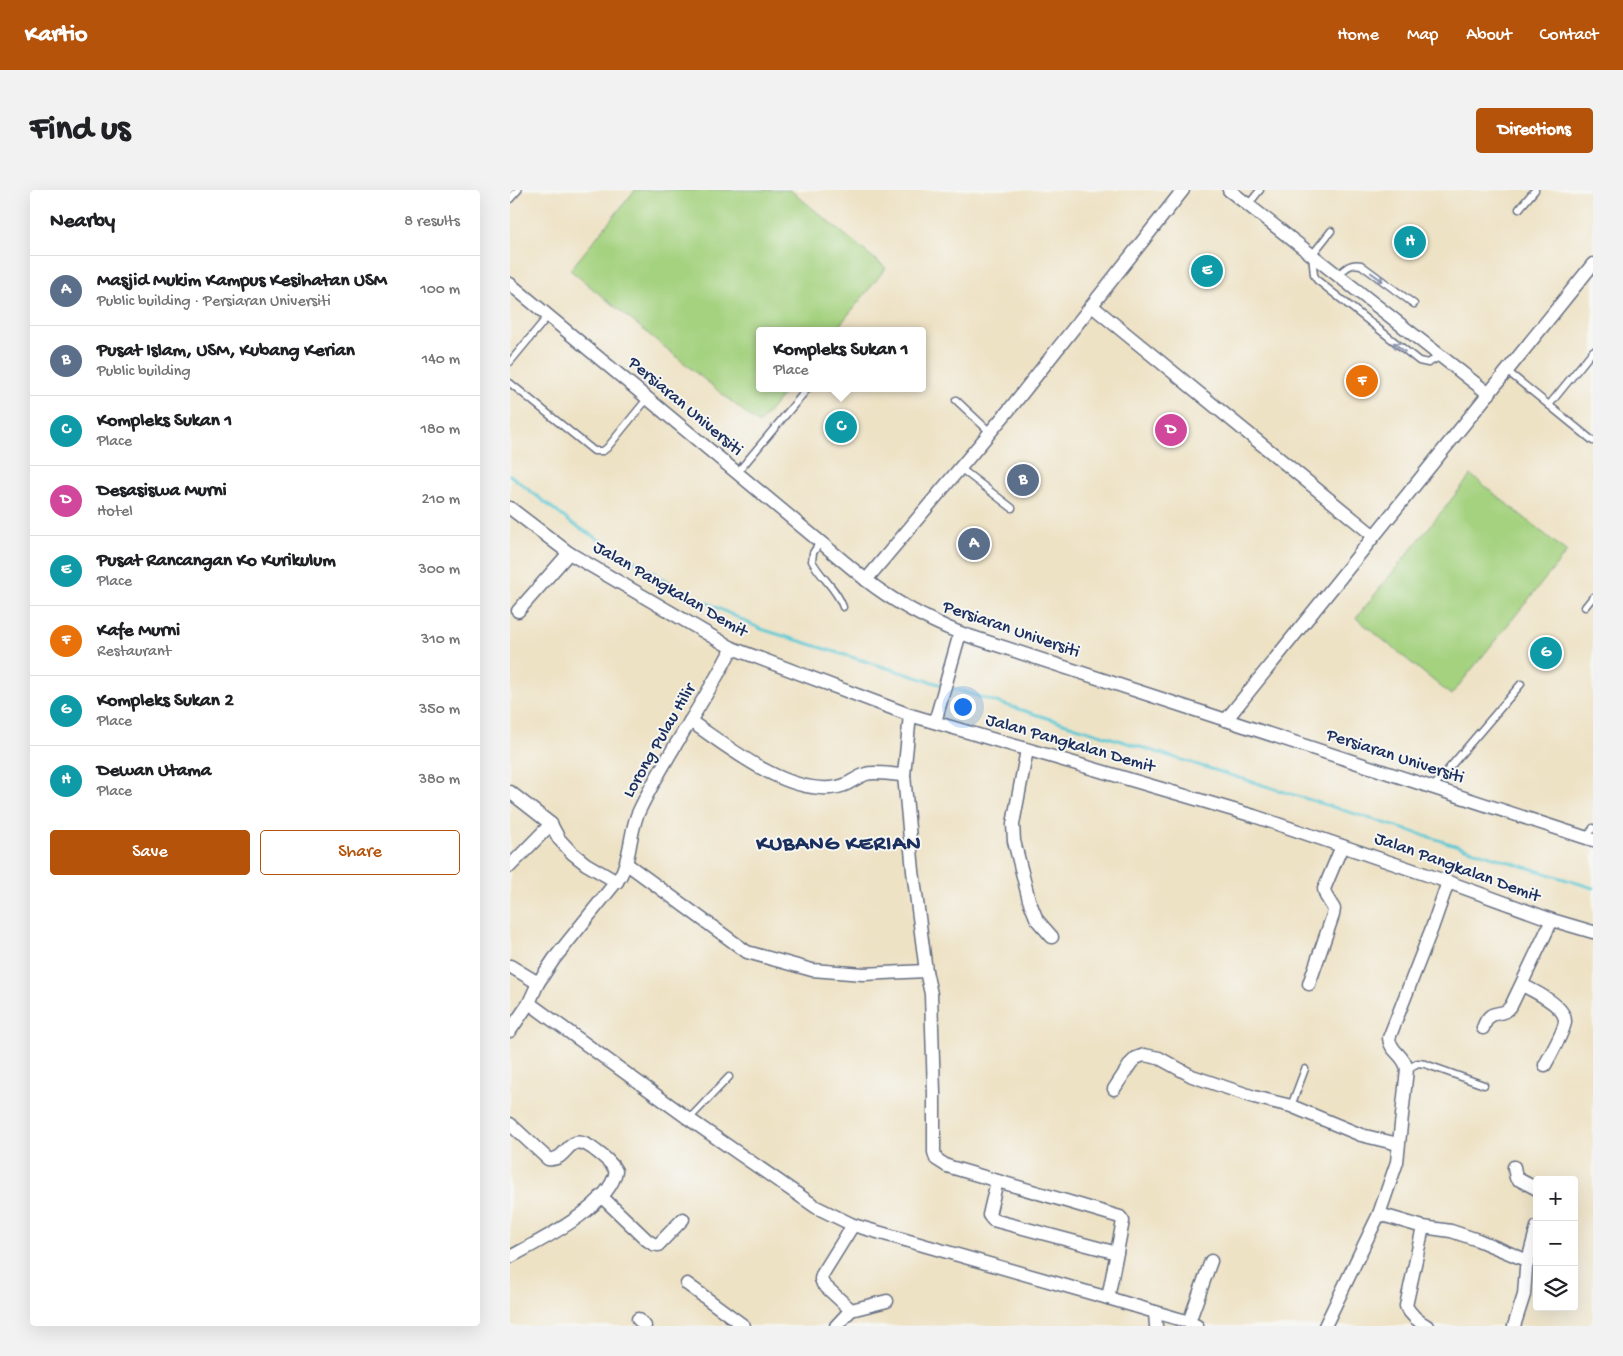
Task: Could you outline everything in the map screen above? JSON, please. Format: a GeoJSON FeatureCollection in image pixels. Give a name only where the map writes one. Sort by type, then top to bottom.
{"type":"FeatureCollection","features":[{"type":"Feature","properties":{"kind":"street"},"geometry":{"type":"LineString","coordinates":[[866,580],[990,432],[1183,190]]}},
{"type":"Feature","properties":{"kind":"street"},"geometry":{"type":"LineString","coordinates":[[1229,190],[1489,394]]}},
{"type":"Feature","properties":{"kind":"street"},"geometry":{"type":"LineString","coordinates":[[1226,720],[1593,264]]}},
{"type":"Feature","properties":{"kind":"street","name":"Persiaran Universiti"},"geometry":{"type":"LineString","coordinates":[[510,284],[866,580],[913,612],[960,633],[1432,788],[1591,835]]}},
{"type":"Feature","properties":{"kind":"street"},"geometry":{"type":"LineString","coordinates":[[1092,306],[1374,536]]}},
{"type":"Feature","properties":{"kind":"street","name":"Jalan Pangkalan Demit"},"geometry":{"type":"LineString","coordinates":[[510,508],[570,553],[732,648],[910,715],[1254,816],[1448,882],[1552,920],[1593,932]]}},
{"type":"Feature","properties":{"kind":"street"},"geometry":{"type":"LineString","coordinates":[[518,611],[570,553]]}},
{"type":"Feature","properties":{"kind":"street"},"geometry":{"type":"LineString","coordinates":[[935,722],[960,633]]}},
{"type":"Feature","properties":{"kind":"street","name":"Lorong Pulau Hilir"},"geometry":{"type":"LineString","coordinates":[[510,1031],[529,1003],[538,983],[593,910],[617,882],[627,864],[638,813],[670,753],[716,680],[732,648]]}},
{"type":"Feature","properties":{"kind":"street"},"geometry":{"type":"LineString","coordinates":[[910,715],[904,775],[926,971],[931,994],[934,1152],[936,1159],[947,1166],[1120,1217],[1123,1221],[1108,1298]]}},
{"type":"Feature","properties":{"kind":"street"},"geometry":{"type":"LineString","coordinates":[[690,721],[775,775],[809,787],[830,788],[846,786],[866,774],[904,775]]}},
{"type":"Feature","properties":{"kind":"street"},"geometry":{"type":"LineString","coordinates":[[1027,750],[1013,824],[1014,841],[1028,900],[1042,928],[1052,937]]}},
{"type":"Feature","properties":{"kind":"street"},"geometry":{"type":"LineString","coordinates":[[510,792],[551,824],[559,839],[572,854],[617,882]]}},
{"type":"Feature","properties":{"kind":"street"},"geometry":{"type":"LineString","coordinates":[[510,866],[551,824]]}},
{"type":"Feature","properties":{"kind":"street"},"geometry":{"type":"LineString","coordinates":[[1308,984],[1333,915],[1334,909],[1324,889],[1342,846]]}},
{"type":"Feature","properties":{"kind":"street"},"geometry":{"type":"LineString","coordinates":[[627,864],[747,952],[812,970],[863,974],[926,971]]}},
{"type":"Feature","properties":{"kind":"street"},"geometry":{"type":"LineString","coordinates":[[1325,1326],[1379,1214],[1397,1162],[1407,1069],[1402,1057],[1390,1046],[1389,1038],[1448,882]]}},
{"type":"Feature","properties":{"kind":"street"},"geometry":{"type":"LineString","coordinates":[[1483,1028],[1491,1014],[1508,1010],[1522,985],[1552,920]]}},
{"type":"Feature","properties":{"kind":"street"},"geometry":{"type":"LineString","coordinates":[[510,966],[538,983]]}},
{"type":"Feature","properties":{"kind":"street"},"geometry":{"type":"LineString","coordinates":[[1522,985],[1541,994],[1557,1008],[1564,1019],[1564,1026],[1545,1065]]}},
{"type":"Feature","properties":{"kind":"street"},"geometry":{"type":"LineString","coordinates":[[529,1003],[689,1119],[816,1207],[853,1224],[1193,1324],[1211,1261]]}},
{"type":"Feature","properties":{"kind":"street"},"geometry":{"type":"LineString","coordinates":[[1114,1089],[1131,1063],[1136,1058],[1144,1055],[1159,1058],[1192,1076],[1254,1097],[1291,1106],[1361,1135],[1398,1144]]}},
{"type":"Feature","properties":{"kind":"street"},"geometry":{"type":"LineString","coordinates":[[510,1124],[548,1159],[555,1160],[560,1157],[567,1147],[574,1143],[588,1144],[610,1162],[616,1171],[612,1182],[584,1213],[510,1257]]}},
{"type":"Feature","properties":{"kind":"street"},"geometry":{"type":"LineString","coordinates":[[1514,1167],[1516,1178],[1533,1187]]}},
{"type":"Feature","properties":{"kind":"street"},"geometry":{"type":"LineString","coordinates":[[997,1181],[989,1215],[993,1220],[1117,1253]]}},
{"type":"Feature","properties":{"kind":"street"},"geometry":{"type":"LineString","coordinates":[[601,1196],[653,1244],[658,1245],[663,1241],[683,1219]]}},
{"type":"Feature","properties":{"kind":"street"},"geometry":{"type":"LineString","coordinates":[[1379,1214],[1422,1227],[1451,1231],[1528,1261]]}},
{"type":"Feature","properties":{"kind":"street"},"geometry":{"type":"LineString","coordinates":[[851,1310],[823,1284],[821,1279],[853,1224]]}},
{"type":"Feature","properties":{"kind":"street"},"geometry":{"type":"LineString","coordinates":[[1422,1227],[1406,1306],[1409,1313],[1418,1322],[1427,1326]]}},
{"type":"Feature","properties":{"kind":"street"},"geometry":{"type":"LineString","coordinates":[[1514,1326],[1524,1295],[1526,1268],[1533,1242]]}},
{"type":"Feature","properties":{"kind":"street"},"geometry":{"type":"LineString","coordinates":[[687,1284],[744,1326]]}},
{"type":"Feature","properties":{"kind":"street"},"geometry":{"type":"LineString","coordinates":[[836,1326],[851,1310],[887,1301]]}},
{"type":"Feature","properties":{"kind":"street"},"geometry":{"type":"LineString","coordinates":[[1155,1312],[1156,1326]]}},
{"type":"Feature","properties":{"kind":"lane"},"geometry":{"type":"LineString","coordinates":[[510,199],[518,190]]}},
{"type":"Feature","properties":{"kind":"lane"},"geometry":{"type":"LineString","coordinates":[[1248,204],[1260,190]]}},
{"type":"Feature","properties":{"kind":"lane"},"geometry":{"type":"LineString","coordinates":[[1519,209],[1535,190]]}},
{"type":"Feature","properties":{"kind":"lane"},"geometry":{"type":"LineString","coordinates":[[1331,231],[1312,255],[1314,275],[1317,280],[1418,362],[1428,363],[1441,356]]}},
{"type":"Feature","properties":{"kind":"lane"},"geometry":{"type":"LineString","coordinates":[[1338,275],[1348,266],[1354,264],[1361,265],[1414,304]]}},
{"type":"Feature","properties":{"kind":"lane"},"geometry":{"type":"LineString","coordinates":[[510,362],[548,316]]}},
{"type":"Feature","properties":{"kind":"lane"},"geometry":{"type":"LineString","coordinates":[[1549,405],[1593,352]]}},
{"type":"Feature","properties":{"kind":"lane"},"geometry":{"type":"LineString","coordinates":[[1507,371],[1593,441]]}},
{"type":"Feature","properties":{"kind":"lane"},"geometry":{"type":"LineString","coordinates":[[510,383],[594,451],[607,448],[647,398]]}},
{"type":"Feature","properties":{"kind":"lane"},"geometry":{"type":"LineString","coordinates":[[737,473],[805,392]]}},
{"type":"Feature","properties":{"kind":"lane"},"geometry":{"type":"LineString","coordinates":[[956,400],[990,432]]}},
{"type":"Feature","properties":{"kind":"lane"},"geometry":{"type":"LineString","coordinates":[[960,468],[1012,508]]}},
{"type":"Feature","properties":{"kind":"lane"},"geometry":{"type":"LineString","coordinates":[[820,542],[813,553],[812,561],[822,578],[840,598],[843,607]]}},
{"type":"Feature","properties":{"kind":"lane"},"geometry":{"type":"LineString","coordinates":[[1585,607],[1593,597]]}},
{"type":"Feature","properties":{"kind":"lane"},"geometry":{"type":"LineString","coordinates":[[1432,788],[1522,684]]}},
{"type":"Feature","properties":{"kind":"lane"},"geometry":{"type":"LineString","coordinates":[[1407,1069],[1418,1063],[1425,1064],[1484,1085]]}},
{"type":"Feature","properties":{"kind":"lane"},"geometry":{"type":"LineString","coordinates":[[1291,1106],[1305,1069]]}},
{"type":"Feature","properties":{"kind":"lane"},"geometry":{"type":"LineString","coordinates":[[689,1119],[729,1077]]}},
{"type":"Feature","properties":{"kind":"green space"},"geometry":{"type":"Polygon","coordinates":[[[635,190],[790,190],[886,268],[838,327],[756,327],[756,392],[785,392],[759,424],[570,270],[635,190]]]}},
{"type":"Feature","properties":{"kind":"green space"},"geometry":{"type":"Polygon","coordinates":[[[1471,475],[1567,552],[1451,695],[1356,618],[1471,475]]]}},
{"type":"Feature","properties":{"kind":"waterway"},"geometry":{"type":"LineString","coordinates":[[510,475],[570,522],[685,592],[761,629],[942,685]]}},
{"type":"Feature","properties":{"kind":"waterway"},"geometry":{"type":"LineString","coordinates":[[948,687],[1593,888]]}},
{"type":"Feature","properties":{"kind":"place","name":"Dewan Utama"},"geometry":{"type":"Point","coordinates":[1410,242]}},
{"type":"Feature","properties":{"kind":"place","name":"Pusat Rancangan Ko Kurikulum"},"geometry":{"type":"Point","coordinates":[1207,271]}},
{"type":"Feature","properties":{"kind":"place","name":"Kafe Murni"},"geometry":{"type":"Point","coordinates":[1362,381]}},
{"type":"Feature","properties":{"kind":"place","name":"Kompleks Sukan 1"},"geometry":{"type":"Point","coordinates":[841,427]}},
{"type":"Feature","properties":{"kind":"place","name":"Desasiswa Murni"},"geometry":{"type":"Point","coordinates":[1171,430]}},
{"type":"Feature","properties":{"kind":"place","name":"Pusat Islam, USM, Kubang Kerian"},"geometry":{"type":"Point","coordinates":[1023,480]}},
{"type":"Feature","properties":{"kind":"place","name":"Masjid Mukim Kampus Kesihatan USM"},"geometry":{"type":"Point","coordinates":[974,544]}},
{"type":"Feature","properties":{"kind":"place","name":"Kompleks Sukan 2"},"geometry":{"type":"Point","coordinates":[1546,653]}},
{"type":"Feature","properties":{"kind":"district","name":"KUBANG KERIAN"},"geometry":{"type":"Point","coordinates":[839,845]}}]}
